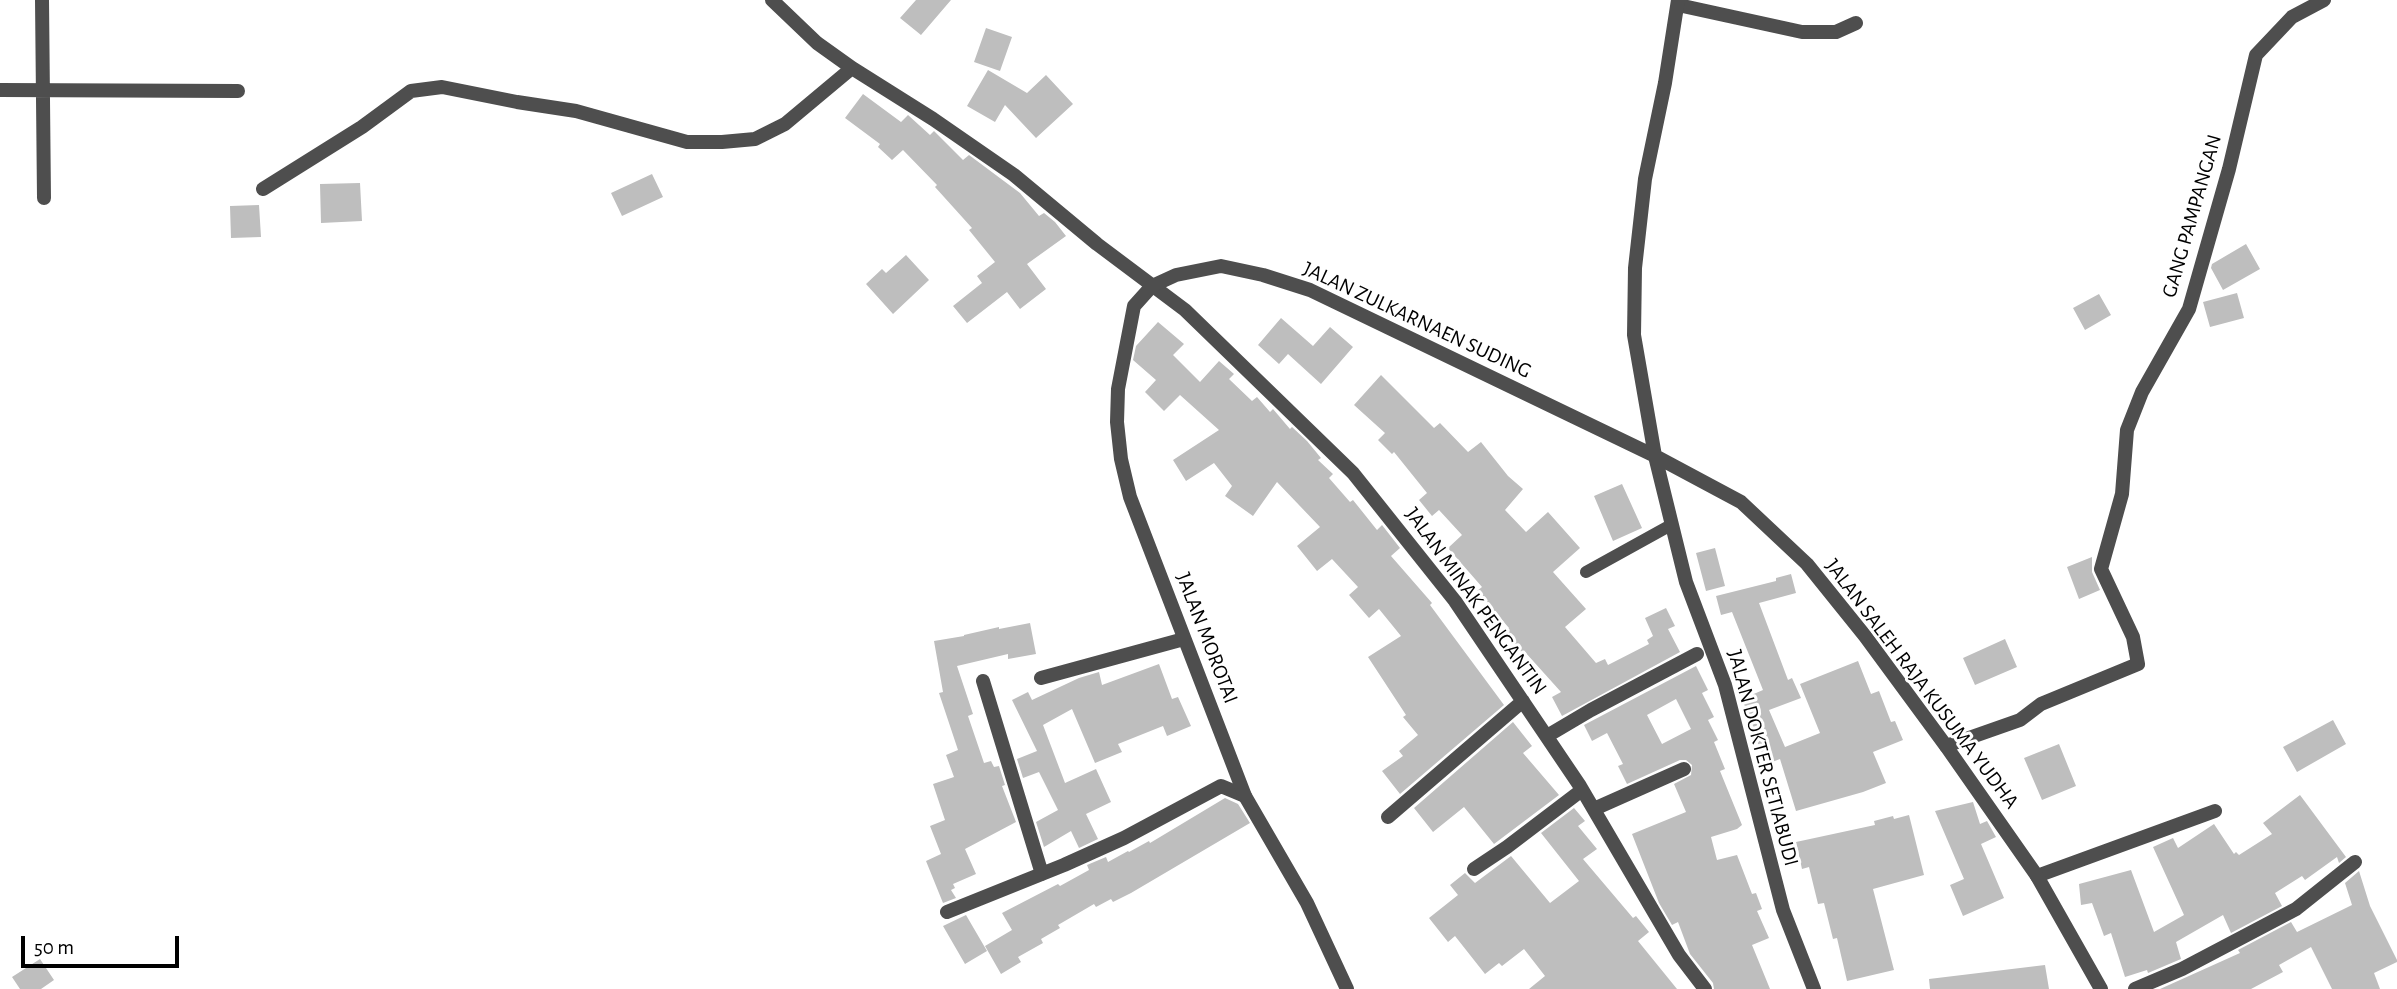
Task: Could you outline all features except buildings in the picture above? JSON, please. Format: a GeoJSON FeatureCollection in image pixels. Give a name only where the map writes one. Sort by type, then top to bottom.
{"type":"FeatureCollection","features":[{"type":"Feature","properties":{"kind":"street"},"geometry":{"type":"LineString","coordinates":[[42,0],[44,198]]}},
{"type":"Feature","properties":{"kind":"street","name":"JALAN MINAK PENGANTIN"},"geometry":{"type":"LineString","coordinates":[[772,0],[817,43],[933,118],[1014,175],[1185,310],[1353,473],[1455,601],[1583,790],[1679,955],[1705,989]]}},
{"type":"Feature","properties":{"kind":"street","name":"GANG PAMPANGAN"},"geometry":{"type":"LineString","coordinates":[[1946,746],[2020,720],[2040,704],[2138,664],[2133,637],[2101,569],[2122,494],[2127,430],[2142,392],[2189,309],[2229,169],[2256,55],[2292,17],[2324,0]]}},
{"type":"Feature","properties":{"kind":"street"},"geometry":{"type":"LineString","coordinates":[[1678,3],[1802,32],[1836,32],[1856,23]]}},
{"type":"Feature","properties":{"kind":"street","name":"JALAN DOKTER SETIABUDI"},"geometry":{"type":"LineString","coordinates":[[1678,3],[1645,179],[1635,268],[1634,335],[1655,456],[1686,582],[1725,685],[1783,910],[1814,989]]}},
{"type":"Feature","properties":{"kind":"street"},"geometry":{"type":"LineString","coordinates":[[263,189],[362,127],[411,90],[442,87],[576,111],[687,142],[722,142],[755,139],[785,124],[852,68]]}},
{"type":"Feature","properties":{"kind":"street"},"geometry":{"type":"LineString","coordinates":[[0,90],[238,91]]}},
{"type":"Feature","properties":{"kind":"street","name":"JALAN ZULKARNAEN SUDING"},"geometry":{"type":"LineString","coordinates":[[1152,286],[1176,275],[1221,266],[1263,275],[1310,290],[1655,456]]}},
{"type":"Feature","properties":{"kind":"street","name":"JALAN MOROTAI"},"geometry":{"type":"LineString","coordinates":[[1152,286],[1134,306],[1118,389],[1119,446],[1130,497],[1245,796],[1307,903],[1347,989]]}},
{"type":"Feature","properties":{"kind":"street","name":"JALAN SALEH RAJA KUSUMA YUDHA"},"geometry":{"type":"LineString","coordinates":[[1655,456],[1741,502],[1807,564],[1946,746],[2037,876],[2101,989]]}},
{"type":"Feature","properties":{"kind":"street"},"geometry":{"type":"LineString","coordinates":[[1041,678],[1184,639]]}},
{"type":"Feature","properties":{"kind":"street"},"geometry":{"type":"LineString","coordinates":[[1547,736],[1697,654]]}},
{"type":"Feature","properties":{"kind":"street"},"geometry":{"type":"LineString","coordinates":[[983,681],[1042,874]]}},
{"type":"Feature","properties":{"kind":"street"},"geometry":{"type":"LineString","coordinates":[[1388,817],[1523,701]]}},
{"type":"Feature","properties":{"kind":"street"},"geometry":{"type":"LineString","coordinates":[[1594,809],[1684,769]]}},
{"type":"Feature","properties":{"kind":"street"},"geometry":{"type":"LineString","coordinates":[[947,912],[1124,838],[1221,786],[1245,796]]}},
{"type":"Feature","properties":{"kind":"street"},"geometry":{"type":"LineString","coordinates":[[1474,869],[1583,790]]}},
{"type":"Feature","properties":{"kind":"street"},"geometry":{"type":"LineString","coordinates":[[2037,876],[2215,811]]}},
{"type":"Feature","properties":{"kind":"street"},"geometry":{"type":"LineString","coordinates":[[2135,989],[2182,969],[2296,909],[2355,862]]}},
{"type":"Feature","properties":{"kind":"lane"},"geometry":{"type":"LineString","coordinates":[[1586,572],[1671,525]]}}]}
